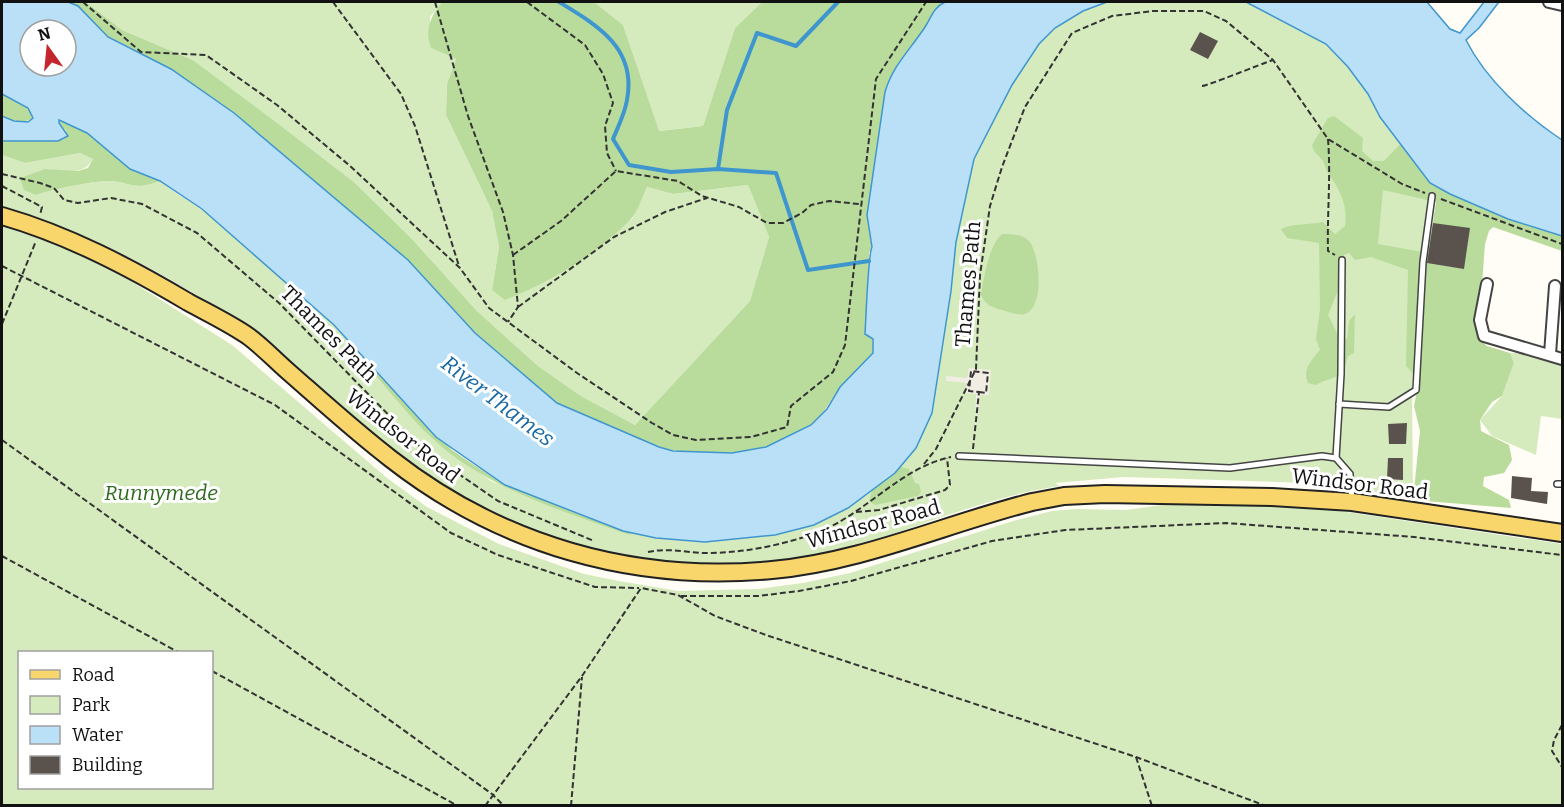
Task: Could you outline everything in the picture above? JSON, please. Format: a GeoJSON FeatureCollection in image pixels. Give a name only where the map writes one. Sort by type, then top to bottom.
{"type":"FeatureCollection","features":[{"type":"Feature","properties":{"kind":"main road","name":"Windsor Road"},"geometry":{"type":"LineString","coordinates":[[2,216],[38,226],[141,274],[249,337],[390,459],[444,498],[508,530],[556,548],[627,567],[706,573],[807,566],[844,559],[997,511],[1064,496],[1167,494],[1352,502],[1563,533]]}},
{"type":"Feature","properties":{"kind":"street"},"geometry":{"type":"LineString","coordinates":[[1549,2],[1563,5]]}},
{"type":"Feature","properties":{"kind":"street"},"geometry":{"type":"LineString","coordinates":[[1487,284],[1480,320],[1484,336],[1563,359]]}},
{"type":"Feature","properties":{"kind":"street"},"geometry":{"type":"LineString","coordinates":[[1550,354],[1556,286]]}},
{"type":"Feature","properties":{"kind":"lane"},"geometry":{"type":"LineString","coordinates":[[1339,404],[1389,407],[1416,390],[1423,262],[1432,196]]}},
{"type":"Feature","properties":{"kind":"lane"},"geometry":{"type":"LineString","coordinates":[[1336,458],[1342,260]]}},
{"type":"Feature","properties":{"kind":"lane"},"geometry":{"type":"LineString","coordinates":[[959,456],[1230,468],[1322,456],[1336,458],[1350,474],[1352,502]]}},
{"type":"Feature","properties":{"kind":"path"},"geometry":{"type":"LineString","coordinates":[[83,2],[141,52],[206,55],[278,105],[349,165],[460,268],[489,308],[635,413],[673,435],[696,440],[752,437],[787,427],[791,406],[833,372],[845,345],[876,80],[926,2]]}},
{"type":"Feature","properties":{"kind":"path"},"geometry":{"type":"LineString","coordinates":[[333,2],[401,94],[415,126],[460,268]]}},
{"type":"Feature","properties":{"kind":"path"},"geometry":{"type":"LineString","coordinates":[[435,2],[468,116],[503,212],[513,255],[518,306]]}},
{"type":"Feature","properties":{"kind":"path"},"geometry":{"type":"LineString","coordinates":[[527,2],[585,45],[603,74],[613,104],[605,126],[607,153],[616,171]]}},
{"type":"Feature","properties":{"kind":"path","name":"Thames Path"},"geometry":{"type":"LineString","coordinates":[[924,465],[936,449],[975,371],[980,275],[990,206],[1025,107],[1072,33],[1112,16],[1153,11],[1204,11],[1239,30],[1272,60],[1328,139]]}},
{"type":"Feature","properties":{"kind":"path"},"geometry":{"type":"LineString","coordinates":[[1202,86],[1208,87],[1222,78],[1272,60]]}},
{"type":"Feature","properties":{"kind":"path"},"geometry":{"type":"LineString","coordinates":[[1328,139],[1402,184],[1563,244]]}},
{"type":"Feature","properties":{"kind":"path"},"geometry":{"type":"LineString","coordinates":[[1328,139],[1331,179],[1327,218],[1328,251],[1342,260]]}},
{"type":"Feature","properties":{"kind":"path"},"geometry":{"type":"LineString","coordinates":[[513,255],[561,221],[616,171]]}},
{"type":"Feature","properties":{"kind":"path"},"geometry":{"type":"LineString","coordinates":[[616,171],[678,181],[708,198],[738,207],[767,223],[788,221],[811,205],[830,201],[860,204]]}},
{"type":"Feature","properties":{"kind":"path","name":"Thames Path"},"geometry":{"type":"LineString","coordinates":[[2,174],[54,188],[64,200],[78,203],[111,198],[142,204],[197,233],[279,303],[421,448],[498,501],[601,544]]}},
{"type":"Feature","properties":{"kind":"path"},"geometry":{"type":"LineString","coordinates":[[2,186],[42,207],[36,242],[2,324]]}},
{"type":"Feature","properties":{"kind":"path"},"geometry":{"type":"LineString","coordinates":[[508,323],[518,306],[614,237],[665,212],[708,198]]}},
{"type":"Feature","properties":{"kind":"path"},"geometry":{"type":"LineString","coordinates":[[2,266],[275,405],[451,532],[498,555],[595,587],[641,588],[678,596],[758,596],[851,581],[992,541],[1065,530],[1226,523],[1414,537],[1563,555]]}},
{"type":"Feature","properties":{"kind":"path"},"geometry":{"type":"LineString","coordinates":[[969,385],[969,391],[986,393],[988,373],[975,371]]}},
{"type":"Feature","properties":{"kind":"path"},"geometry":{"type":"LineString","coordinates":[[973,456],[978,392]]}},
{"type":"Feature","properties":{"kind":"path"},"geometry":{"type":"LineString","coordinates":[[2,440],[492,794],[504,806]]}},
{"type":"Feature","properties":{"kind":"path"},"geometry":{"type":"LineString","coordinates":[[639,554],[660,549],[710,553],[764,548],[818,532],[854,512],[924,465],[959,456]]}},
{"type":"Feature","properties":{"kind":"path"},"geometry":{"type":"LineString","coordinates":[[854,512],[879,510],[945,490],[950,485],[947,458]]}},
{"type":"Feature","properties":{"kind":"path"},"geometry":{"type":"LineString","coordinates":[[2,556],[176,651]]}},
{"type":"Feature","properties":{"kind":"path"},"geometry":{"type":"LineString","coordinates":[[485,806],[582,676],[641,588]]}},
{"type":"Feature","properties":{"kind":"path"},"geometry":{"type":"LineString","coordinates":[[678,596],[715,616],[766,635],[1136,756],[1266,806]]}},
{"type":"Feature","properties":{"kind":"path"},"geometry":{"type":"LineString","coordinates":[[213,672],[458,806]]}},
{"type":"Feature","properties":{"kind":"path"},"geometry":{"type":"LineString","coordinates":[[571,806],[582,676]]}},
{"type":"Feature","properties":{"kind":"path"},"geometry":{"type":"LineString","coordinates":[[1563,725],[1554,740],[1552,751],[1563,767]]}},
{"type":"Feature","properties":{"kind":"path"},"geometry":{"type":"LineString","coordinates":[[1136,756],[1152,806]]}},
{"type":"Feature","properties":{"kind":"green space"},"geometry":{"type":"Polygon","coordinates":[[[68,2],[86,2],[122,30],[193,60],[354,182],[412,239],[477,311],[538,366],[581,396],[635,425],[750,301],[769,237],[748,185],[673,194],[647,187],[633,217],[602,245],[555,276],[505,300],[492,290],[499,247],[492,211],[446,115],[447,84],[456,59],[431,48],[429,42],[430,24],[438,7],[442,2],[594,2],[623,25],[659,131],[703,126],[735,28],[762,2],[945,2],[935,10],[897,66],[885,92],[868,213],[872,238],[869,253],[873,353],[841,386],[824,412],[815,421],[793,435],[757,449],[717,454],[659,447],[556,403],[475,333],[408,260],[234,113],[171,69],[108,38],[78,6],[68,2]]]}},
{"type":"Feature","properties":{"kind":"green space"},"geometry":{"type":"Polygon","coordinates":[[[86,2],[442,2],[430,17],[431,48],[456,59],[447,84],[446,115],[492,211],[499,247],[492,290],[632,219],[647,187],[673,194],[748,185],[769,237],[750,301],[635,425],[581,396],[538,366],[477,311],[412,239],[354,182],[193,60],[122,30],[86,2]]]}},
{"type":"Feature","properties":{"kind":"green space"},"geometry":{"type":"Polygon","coordinates":[[[594,2],[762,2],[735,28],[703,126],[658,131],[623,25],[594,2]]]}},
{"type":"Feature","properties":{"kind":"green space"},"geometry":{"type":"Polygon","coordinates":[[[1107,2],[1246,2],[1298,27],[1326,44],[1348,67],[1368,94],[1380,117],[1430,183],[1420,267],[1412,385],[1413,500],[1339,484],[1124,477],[1055,483],[1060,486],[981,504],[827,554],[787,561],[747,565],[708,565],[627,557],[547,537],[472,506],[414,467],[276,351],[223,312],[132,259],[68,230],[2,206],[2,155],[25,163],[80,153],[93,159],[89,165],[78,170],[45,169],[36,195],[94,182],[110,181],[139,186],[160,181],[225,227],[270,265],[373,366],[375,375],[434,440],[491,481],[629,535],[635,533],[705,542],[814,525],[866,496],[905,462],[916,448],[932,413],[956,242],[974,159],[1012,85],[1039,44],[1055,28],[1083,11],[1107,2]]]}},
{"type":"Feature","properties":{"kind":"green space"},"geometry":{"type":"Polygon","coordinates":[[[2,94],[25,105],[33,118],[21,121],[2,116],[2,94]]]}},
{"type":"Feature","properties":{"kind":"green space"},"geometry":{"type":"Polygon","coordinates":[[[1334,116],[1363,138],[1362,151],[1373,161],[1384,161],[1406,138],[1472,204],[1508,219],[1562,236],[1562,251],[1493,227],[1489,231],[1485,244],[1478,338],[1487,346],[1510,353],[1514,363],[1502,396],[1492,402],[1480,420],[1481,431],[1509,445],[1512,460],[1504,473],[1484,477],[1483,486],[1509,500],[1511,508],[1413,500],[1420,431],[1414,406],[1419,380],[1406,366],[1408,270],[1371,257],[1355,260],[1349,253],[1344,255],[1341,283],[1328,315],[1339,337],[1347,339],[1349,321],[1355,314],[1354,353],[1348,356],[1344,369],[1338,376],[1316,385],[1308,383],[1307,369],[1320,350],[1316,339],[1320,309],[1319,243],[1287,238],[1281,229],[1323,222],[1335,234],[1345,226],[1346,218],[1342,198],[1312,145],[1328,118],[1334,116]],[[1383,190],[1378,244],[1428,253],[1436,202],[1383,190]]]}},
{"type":"Feature","properties":{"kind":"green space"},"geometry":{"type":"Polygon","coordinates":[[[60,119],[87,133],[130,169],[160,181],[139,186],[110,181],[94,182],[36,195],[24,190],[20,178],[45,169],[78,171],[88,168],[93,159],[80,153],[25,163],[2,155],[2,141],[64,139],[66,131],[59,123],[60,119]]]}},
{"type":"Feature","properties":{"kind":"green space","name":"Runnymede"},"geometry":{"type":"Polygon","coordinates":[[[2,226],[55,244],[115,271],[232,345],[387,478],[427,507],[499,544],[584,574],[678,591],[758,589],[850,573],[1013,521],[1052,511],[1126,510],[1190,501],[1327,509],[1562,544],[1562,805],[2,805],[2,226]]]}},
{"type":"Feature","properties":{"kind":"green space"},"geometry":{"type":"Polygon","coordinates":[[[1002,234],[1016,235],[1029,241],[1036,257],[1038,291],[1036,301],[1025,314],[1014,314],[992,307],[981,295],[990,253],[1002,234]]]}},
{"type":"Feature","properties":{"kind":"green space"},"geometry":{"type":"Polygon","coordinates":[[[1510,353],[1550,354],[1562,359],[1562,419],[1541,416],[1536,455],[1492,436],[1480,420],[1502,396],[1514,363],[1510,353]]]}},
{"type":"Feature","properties":{"kind":"green space"},"geometry":{"type":"Polygon","coordinates":[[[373,366],[452,450],[505,485],[635,533],[629,535],[551,507],[477,472],[425,432],[375,375],[373,366]]]}},
{"type":"Feature","properties":{"kind":"green space"},"geometry":{"type":"Polygon","coordinates":[[[901,467],[909,469],[915,483],[919,484],[921,492],[918,496],[875,505],[869,501],[872,491],[901,467]]]}},
{"type":"Feature","properties":{"kind":"shaded area"},"geometry":{"type":"Polygon","coordinates":[[[969,368],[991,370],[989,395],[980,395],[975,434],[976,394],[966,393],[967,383],[946,381],[946,376],[967,378],[969,368]]]}},
{"type":"Feature","properties":{"kind":"water","name":"River Thames"},"geometry":{"type":"Polygon","coordinates":[[[2,2],[68,2],[78,6],[108,37],[171,69],[234,113],[408,260],[475,333],[557,403],[673,451],[732,453],[766,447],[811,425],[827,409],[840,387],[873,353],[873,339],[865,334],[868,274],[872,247],[867,215],[885,92],[897,66],[935,10],[945,2],[1107,2],[1083,11],[1055,28],[1039,44],[1012,85],[974,159],[956,242],[951,291],[932,413],[916,448],[895,473],[848,508],[814,525],[775,535],[705,542],[656,538],[623,531],[505,485],[436,437],[334,325],[202,209],[160,181],[130,169],[87,133],[59,120],[68,136],[58,141],[2,141],[2,116],[14,121],[28,122],[33,118],[28,108],[2,94],[2,2]]]}},
{"type":"Feature","properties":{"kind":"water"},"geometry":{"type":"Polygon","coordinates":[[[1246,2],[1427,2],[1450,29],[1460,33],[1484,2],[1499,2],[1479,28],[1466,40],[1484,69],[1508,96],[1562,140],[1562,236],[1508,219],[1430,183],[1380,117],[1368,94],[1348,67],[1326,44],[1246,2]]]}},
{"type":"Feature","properties":{"kind":"building"},"geometry":{"type":"Polygon","coordinates":[[[1200,32],[1218,41],[1208,59],[1190,50],[1200,32]]]}},
{"type":"Feature","properties":{"kind":"building"},"geometry":{"type":"Polygon","coordinates":[[[1433,223],[1470,228],[1464,269],[1427,263],[1433,223]]]}},
{"type":"Feature","properties":{"kind":"building"},"geometry":{"type":"Polygon","coordinates":[[[1407,423],[1406,444],[1389,444],[1388,424],[1407,423]]]}},
{"type":"Feature","properties":{"kind":"building"},"geometry":{"type":"Polygon","coordinates":[[[1388,458],[1403,458],[1403,480],[1387,479],[1388,458]]]}},
{"type":"Feature","properties":{"kind":"building"},"geometry":{"type":"Polygon","coordinates":[[[1512,476],[1532,478],[1531,491],[1548,492],[1547,504],[1511,498],[1512,476]]]}},
{"type":"Feature","properties":{"kind":"waterway"},"geometry":{"type":"LineString","coordinates":[[559,2],[600,29],[620,52],[629,82],[623,115],[613,139],[629,165],[671,172],[718,169],[776,173],[808,270],[869,261]]}},
{"type":"Feature","properties":{"kind":"waterway"},"geometry":{"type":"LineString","coordinates":[[718,169],[727,110],[757,33],[796,46],[838,2]]}}]}
